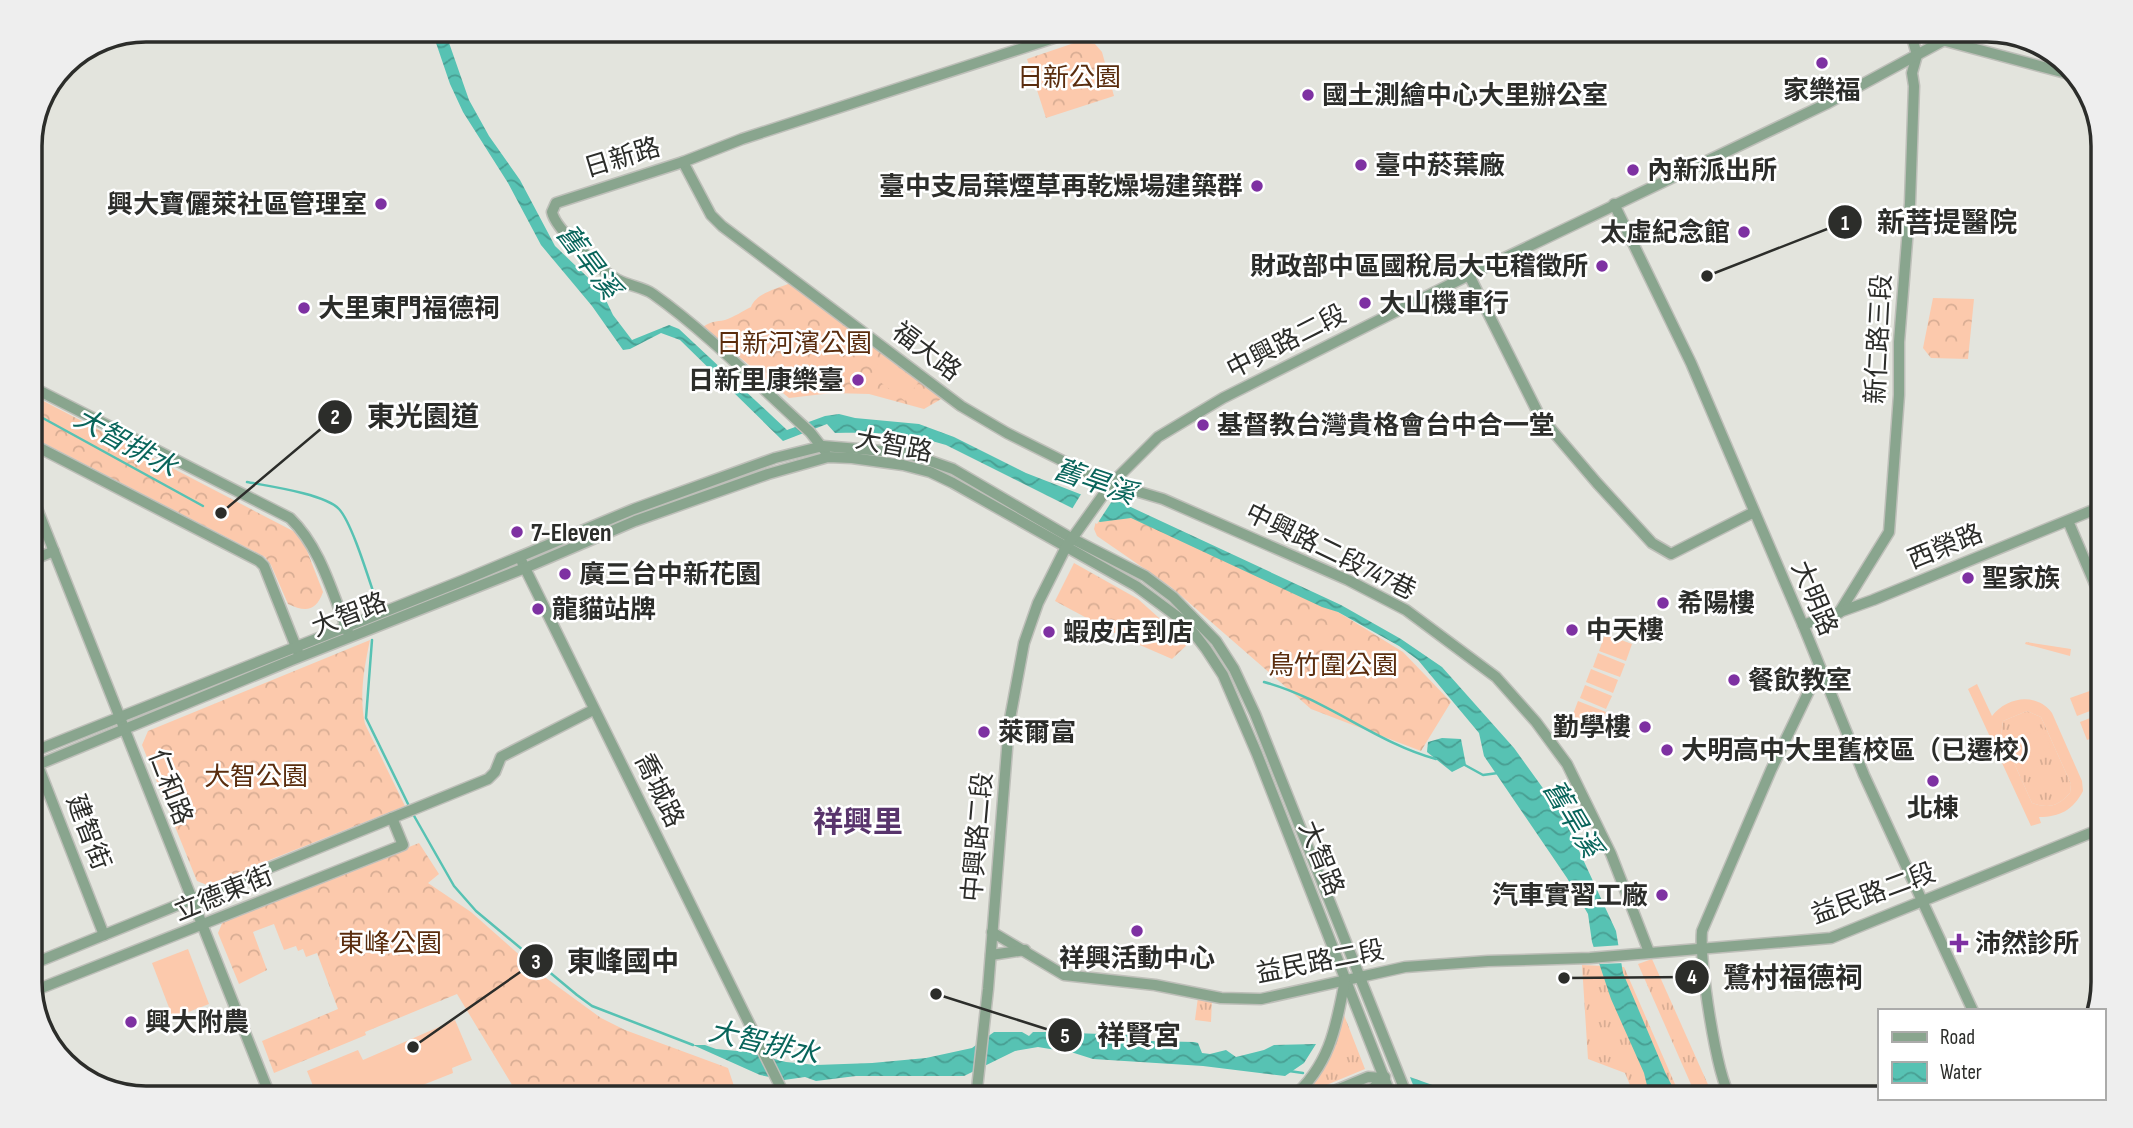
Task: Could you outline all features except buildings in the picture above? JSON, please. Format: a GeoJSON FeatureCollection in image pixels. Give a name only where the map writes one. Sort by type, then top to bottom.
{"type":"FeatureCollection","features":[{"type":"Feature","properties":{"kind":"street","name":"日新路"},"geometry":{"type":"LineString","coordinates":[[828,457],[823,446],[810,432],[686,321],[650,292],[617,280],[565,234],[552,212],[556,203],[683,162],[742,139],[1041,42]]}},
{"type":"Feature","properties":{"kind":"street"},"geometry":{"type":"LineString","coordinates":[[1913,42],[1917,55]]}},
{"type":"Feature","properties":{"kind":"street","name":"中興路二段"},"geometry":{"type":"LineString","coordinates":[[977,1086],[1014,688],[1024,643],[1038,603],[1069,542],[1111,484],[1158,437],[1223,398],[1469,275],[1615,204],[1665,184],[1826,104],[1939,42]]}},
{"type":"Feature","properties":{"kind":"street"},"geometry":{"type":"LineString","coordinates":[[1950,42],[2058,71]]}},
{"type":"Feature","properties":{"kind":"street","name":"新仁路三段"},"geometry":{"type":"LineString","coordinates":[[1839,613],[1889,532],[1913,149],[1912,73],[1917,55]]}},
{"type":"Feature","properties":{"kind":"street","name":"福大路"},"geometry":{"type":"LineString","coordinates":[[683,162],[711,215],[722,226],[961,406],[1057,460],[1111,484]]}},
{"type":"Feature","properties":{"kind":"street","name":"大明路"},"geometry":{"type":"LineString","coordinates":[[1615,204],[1691,363],[1864,775],[1972,1009]]}},
{"type":"Feature","properties":{"kind":"street"},"geometry":{"type":"LineString","coordinates":[[1469,275],[1539,415],[1652,543],[1671,554],[1754,512]]}},
{"type":"Feature","properties":{"kind":"street"},"geometry":{"type":"LineString","coordinates":[[42,392],[290,518],[304,532],[317,554],[351,638]]}},
{"type":"Feature","properties":{"kind":"street","name":"大智路"},"geometry":{"type":"LineString","coordinates":[[42,763],[298,652],[346,626],[634,509],[775,458],[823,446],[907,453],[953,469],[1136,586],[1186,623],[1212,657],[1223,675],[1257,754],[1387,1086]]}},
{"type":"Feature","properties":{"kind":"street"},"geometry":{"type":"LineString","coordinates":[[42,449],[259,561],[264,566],[298,652]]}},
{"type":"Feature","properties":{"kind":"street","name":"大智路"},"geometry":{"type":"LineString","coordinates":[[42,746],[298,652],[351,638],[652,515],[768,474],[828,457],[873,459],[930,472],[1069,542],[1146,576],[1174,597],[1199,621],[1222,650],[1234,668],[1255,714],[1403,1086]]}},
{"type":"Feature","properties":{"kind":"street","name":"中興路二段747巷"},"geometry":{"type":"LineString","coordinates":[[1111,484],[1163,499],[1206,516],[1323,568],[1406,610],[1496,677],[1537,722],[1567,764],[1621,875],[1649,952]]}},
{"type":"Feature","properties":{"kind":"street","name":"西榮路"},"geometry":{"type":"LineString","coordinates":[[1803,625],[2091,511]]}},
{"type":"Feature","properties":{"kind":"street","name":"仁和路"},"geometry":{"type":"LineString","coordinates":[[42,521],[266,1086]]}},
{"type":"Feature","properties":{"kind":"street"},"geometry":{"type":"LineString","coordinates":[[2068,521],[2091,575]]}},
{"type":"Feature","properties":{"kind":"street"},"geometry":{"type":"LineString","coordinates":[[42,556],[54,551]]}},
{"type":"Feature","properties":{"kind":"street","name":"喬城路"},"geometry":{"type":"LineString","coordinates":[[520,557],[593,710],[781,1086]]}},
{"type":"Feature","properties":{"kind":"street"},"geometry":{"type":"LineString","coordinates":[[1725,1086],[1700,948],[1702,931],[1771,770],[1820,668]]}},
{"type":"Feature","properties":{"kind":"street","name":"立德東街"},"geometry":{"type":"LineString","coordinates":[[42,960],[488,779],[495,772],[501,758],[593,710]]}},
{"type":"Feature","properties":{"kind":"street","name":"建智街"},"geometry":{"type":"LineString","coordinates":[[42,785],[104,935]]}},
{"type":"Feature","properties":{"kind":"street","name":"立德東街"},"geometry":{"type":"LineString","coordinates":[[42,988],[403,845],[397,816]]}},
{"type":"Feature","properties":{"kind":"street","name":"益民路二段"},"geometry":{"type":"LineString","coordinates":[[992,932],[1064,975],[1155,985],[1221,998],[1261,999],[1405,967],[1590,958],[1831,938],[2091,833]]}},
{"type":"Feature","properties":{"kind":"street"},"geometry":{"type":"LineString","coordinates":[[991,955],[1026,950]]}},
{"type":"Feature","properties":{"kind":"street"},"geometry":{"type":"LineString","coordinates":[[1303,1086],[1329,1048],[1345,980]]}},
{"type":"Feature","properties":{"kind":"street"},"geometry":{"type":"LineString","coordinates":[[1375,1086],[1383,1078],[1398,1072]]}},
{"type":"Feature","properties":{"kind":"street"},"geometry":{"type":"LineString","coordinates":[[1346,1086],[1368,1077],[1383,1078]]}},
{"type":"Feature","properties":{"kind":"green space","name":"日新公園"},"geometry":{"type":"Polygon","coordinates":[[[1077,42],[1095,44],[1102,52],[1114,96],[1046,118],[1027,59],[1077,42]]]}},
{"type":"Feature","properties":{"kind":"green space","name":"日新河濱公園"},"geometry":{"type":"Polygon","coordinates":[[[790,283],[943,398],[924,409],[869,394],[832,393],[789,398],[703,327],[735,316],[751,307],[762,295],[790,283]]]}},
{"type":"Feature","properties":{"kind":"green space"},"geometry":{"type":"Polygon","coordinates":[[[1933,298],[1974,299],[1968,359],[1931,358],[1923,348],[1933,298]]]}},
{"type":"Feature","properties":{"kind":"green space"},"geometry":{"type":"Polygon","coordinates":[[[883,355],[918,383],[905,401],[871,375],[883,355]]]}},
{"type":"Feature","properties":{"kind":"green space"},"geometry":{"type":"Polygon","coordinates":[[[42,400],[295,532],[304,543],[323,592],[317,603],[305,609],[288,604],[265,557],[42,442],[42,400]]]}},
{"type":"Feature","properties":{"kind":"green space","name":"鳥竹圍公園"},"geometry":{"type":"Polygon","coordinates":[[[1115,513],[1145,521],[1338,612],[1403,652],[1451,702],[1421,751],[1311,709],[1171,587],[1097,536],[1094,529],[1096,521],[1115,513]]]}},
{"type":"Feature","properties":{"kind":"green space"},"geometry":{"type":"Polygon","coordinates":[[[1074,563],[1138,599],[1188,644],[1172,659],[1126,639],[1055,601],[1074,563]]]}},
{"type":"Feature","properties":{"kind":"green space"},"geometry":{"type":"Polygon","coordinates":[[[1605,634],[1632,644],[1626,661],[1599,651],[1605,634]]]}},
{"type":"Feature","properties":{"kind":"green space","name":"大智公園"},"geometry":{"type":"Polygon","coordinates":[[[370,640],[362,692],[365,724],[405,806],[207,885],[197,881],[142,745],[148,731],[370,640]]]}},
{"type":"Feature","properties":{"kind":"green space"},"geometry":{"type":"Polygon","coordinates":[[[2025,644],[2071,649],[2070,656],[2025,644]]]}},
{"type":"Feature","properties":{"kind":"green space"},"geometry":{"type":"Polygon","coordinates":[[[1598,653],[1625,664],[1620,677],[1593,667],[1598,653]]]}},
{"type":"Feature","properties":{"kind":"green space"},"geometry":{"type":"Polygon","coordinates":[[[1591,669],[1618,680],[1613,693],[1586,682],[1591,669]]]}},
{"type":"Feature","properties":{"kind":"green space"},"geometry":{"type":"Polygon","coordinates":[[[1977,684],[1992,716],[2005,705],[2022,700],[2038,702],[2052,713],[2082,781],[2083,791],[2070,808],[2060,814],[2039,817],[2041,823],[2031,826],[1968,689],[1977,684]],[[2027,711],[2003,721],[2001,734],[2032,803],[2048,806],[2066,797],[2070,793],[2071,784],[2041,717],[2027,711]]]}},
{"type":"Feature","properties":{"kind":"green space"},"geometry":{"type":"Polygon","coordinates":[[[1585,685],[1612,696],[1606,709],[1580,698],[1585,685]]]}},
{"type":"Feature","properties":{"kind":"green space"},"geometry":{"type":"Polygon","coordinates":[[[2091,691],[2091,711],[2077,716],[2070,698],[2091,691]]]}},
{"type":"Feature","properties":{"kind":"green space"},"geometry":{"type":"Polygon","coordinates":[[[1578,701],[1606,712],[1600,728],[1572,717],[1578,701]]]}},
{"type":"Feature","properties":{"kind":"green space"},"geometry":{"type":"Polygon","coordinates":[[[2027,711],[2041,717],[2071,784],[2070,793],[2053,805],[2032,803],[2001,734],[2003,721],[2027,711]]]}},
{"type":"Feature","properties":{"kind":"green space"},"geometry":{"type":"Polygon","coordinates":[[[2091,718],[2091,738],[2087,740],[2080,722],[2091,718]]]}},
{"type":"Feature","properties":{"kind":"green space"},"geometry":{"type":"Polygon","coordinates":[[[2042,728],[2051,748],[2020,762],[2011,742],[2042,728]]]}},
{"type":"Feature","properties":{"kind":"green space","name":"東峰公園"},"geometry":{"type":"Polygon","coordinates":[[[419,843],[439,874],[428,883],[471,912],[542,975],[601,1018],[625,1030],[728,1068],[734,1086],[513,1086],[457,994],[274,1073],[262,1041],[338,1009],[317,953],[306,957],[303,949],[298,951],[296,946],[284,950],[274,924],[253,932],[267,970],[239,984],[218,933],[223,921],[419,843]]]}},
{"type":"Feature","properties":{"kind":"green space"},"geometry":{"type":"Polygon","coordinates":[[[188,949],[209,1004],[173,1018],[152,963],[188,949]]]}},
{"type":"Feature","properties":{"kind":"green space"},"geometry":{"type":"Polygon","coordinates":[[[1652,959],[1709,1086],[1692,1086],[1638,964],[1652,959]]]}},
{"type":"Feature","properties":{"kind":"green space"},"geometry":{"type":"Polygon","coordinates":[[[1582,965],[1624,967],[1676,1086],[1630,1086],[1625,1073],[1588,1059],[1582,965]]]}},
{"type":"Feature","properties":{"kind":"green space"},"geometry":{"type":"Polygon","coordinates":[[[1198,997],[1212,1000],[1211,1022],[1195,1020],[1198,997]]]}},
{"type":"Feature","properties":{"kind":"green space"},"geometry":{"type":"Polygon","coordinates":[[[1344,1015],[1365,1069],[1324,1086],[1312,1086],[1327,1062],[1344,1015]]]}},
{"type":"Feature","properties":{"kind":"green space"},"geometry":{"type":"Polygon","coordinates":[[[455,1020],[472,1060],[452,1068],[453,1073],[420,1086],[313,1086],[307,1071],[358,1050],[363,1060],[455,1020]]]}},
{"type":"Feature","properties":{"kind":"water"},"geometry":{"type":"Polygon","coordinates":[[[436,42],[449,42],[469,100],[489,136],[520,180],[555,246],[601,290],[613,315],[632,340],[669,325],[679,329],[787,430],[825,416],[839,414],[919,424],[954,437],[1026,473],[1085,496],[1120,502],[1341,605],[1401,639],[1442,667],[1514,748],[1563,816],[1616,931],[1623,973],[1672,1086],[1647,1086],[1644,1073],[1611,999],[1592,942],[1588,914],[1567,878],[1484,756],[1479,733],[1418,660],[1399,646],[1338,612],[1131,518],[1100,522],[946,445],[891,434],[835,433],[827,424],[783,441],[680,340],[661,333],[623,350],[592,306],[541,245],[508,183],[463,112],[436,42]]]}},
{"type":"Feature","properties":{"kind":"water"},"geometry":{"type":"Polygon","coordinates":[[[1442,738],[1461,739],[1466,765],[1452,772],[1427,752],[1428,742],[1442,738]]]}},
{"type":"Feature","properties":{"kind":"water"},"geometry":{"type":"Polygon","coordinates":[[[994,1032],[1022,1032],[1029,1036],[1033,1032],[1130,1035],[1150,1041],[1194,1042],[1198,1043],[1202,1053],[1226,1050],[1236,1057],[1274,1045],[1316,1044],[1304,1063],[1285,1076],[1203,1066],[1093,1059],[1038,1047],[1015,1051],[964,1076],[856,1076],[816,1081],[805,1077],[784,1080],[760,1075],[693,1045],[748,1052],[786,1062],[816,1065],[872,1063],[926,1058],[972,1048],[994,1032]]]}},
{"type":"Feature","properties":{"kind":"water"},"geometry":{"type":"Polygon","coordinates":[[[1410,1077],[1435,1086],[1413,1086],[1410,1077]]]}},
{"type":"Feature","properties":{"kind":"pier"},"geometry":{"type":"Polygon","coordinates":[[[1083,491],[1102,495],[1112,501],[1097,524],[1072,509],[1083,491]]]}},
{"type":"Feature","properties":{"kind":"pier"},"geometry":{"type":"Polygon","coordinates":[[[1622,945],[1625,963],[1600,964],[1593,947],[1622,945]]]}},
{"type":"Feature","properties":{"kind":"waterway","name":"大智排水"},"geometry":{"type":"LineString","coordinates":[[42,418],[203,506]]}},
{"type":"Feature","properties":{"kind":"waterway"},"geometry":{"type":"LineString","coordinates":[[247,482],[309,495],[339,509],[356,541],[379,609]]}},
{"type":"Feature","properties":{"kind":"waterway","name":"大智排水"},"geometry":{"type":"LineString","coordinates":[[372,640],[366,718],[410,808]]}},
{"type":"Feature","properties":{"kind":"waterway"},"geometry":{"type":"LineString","coordinates":[[1264,682],[1286,689],[1392,742],[1436,759]]}},
{"type":"Feature","properties":{"kind":"waterway"},"geometry":{"type":"LineString","coordinates":[[1463,764],[1483,775],[1498,773]]}},
{"type":"Feature","properties":{"kind":"waterway","name":"大智排水"},"geometry":{"type":"LineString","coordinates":[[413,814],[454,886],[476,911],[577,995],[592,1006],[693,1045]]}},
{"type":"Feature","properties":{"kind":"waterway","name":"大智排水"},"geometry":{"type":"LineString","coordinates":[[1289,1071],[1303,1073]]}},
{"type":"Feature","properties":{"kind":"place","name":"家樂福"},"geometry":{"type":"Point","coordinates":[1822,63]}},
{"type":"Feature","properties":{"kind":"place","name":"國土測繪中心大里辦公室"},"geometry":{"type":"Point","coordinates":[1308,95]}},
{"type":"Feature","properties":{"kind":"place","name":"臺中菸葉廠"},"geometry":{"type":"Point","coordinates":[1361,165]}},
{"type":"Feature","properties":{"kind":"place","name":"內新派出所"},"geometry":{"type":"Point","coordinates":[1633,170]}},
{"type":"Feature","properties":{"kind":"place","name":"臺中支局葉煙草再乾燥場建築群"},"geometry":{"type":"Point","coordinates":[1257,186]}},
{"type":"Feature","properties":{"kind":"place","name":"興大寶儷萊社區管理室"},"geometry":{"type":"Point","coordinates":[381,204]}},
{"type":"Feature","properties":{"kind":"place","name":"太虛紀念館"},"geometry":{"type":"Point","coordinates":[1744,232]}},
{"type":"Feature","properties":{"kind":"place","name":"財政部中區國稅局大屯稽徵所"},"geometry":{"type":"Point","coordinates":[1602,266]}},
{"type":"Feature","properties":{"kind":"place","name":"新菩提醫院"},"geometry":{"type":"Point","coordinates":[1707,276]}},
{"type":"Feature","properties":{"kind":"place","name":"大山機車行"},"geometry":{"type":"Point","coordinates":[1365,303]}},
{"type":"Feature","properties":{"kind":"place","name":"大里東門福德祠"},"geometry":{"type":"Point","coordinates":[304,308]}},
{"type":"Feature","properties":{"kind":"place","name":"日新里康樂臺"},"geometry":{"type":"Point","coordinates":[858,380]}},
{"type":"Feature","properties":{"kind":"place","name":"基督教台灣貴格會台中合一堂"},"geometry":{"type":"Point","coordinates":[1203,425]}},
{"type":"Feature","properties":{"kind":"place","name":"東光園道"},"geometry":{"type":"Point","coordinates":[221,513]}},
{"type":"Feature","properties":{"kind":"place","name":"7-Eleven"},"geometry":{"type":"Point","coordinates":[517,532]}},
{"type":"Feature","properties":{"kind":"place","name":"廣三台中新花園"},"geometry":{"type":"Point","coordinates":[565,574]}},
{"type":"Feature","properties":{"kind":"place","name":"聖家族"},"geometry":{"type":"Point","coordinates":[1968,578]}},
{"type":"Feature","properties":{"kind":"place","name":"希陽樓"},"geometry":{"type":"Point","coordinates":[1663,603]}},
{"type":"Feature","properties":{"kind":"place","name":"龍貓站牌"},"geometry":{"type":"Point","coordinates":[538,609]}},
{"type":"Feature","properties":{"kind":"place","name":"中天樓"},"geometry":{"type":"Point","coordinates":[1572,630]}},
{"type":"Feature","properties":{"kind":"place","name":"蝦皮店到店"},"geometry":{"type":"Point","coordinates":[1049,632]}},
{"type":"Feature","properties":{"kind":"place","name":"餐飲教室"},"geometry":{"type":"Point","coordinates":[1734,680]}},
{"type":"Feature","properties":{"kind":"place","name":"勤學樓"},"geometry":{"type":"Point","coordinates":[1645,727]}},
{"type":"Feature","properties":{"kind":"place","name":"萊爾富"},"geometry":{"type":"Point","coordinates":[984,732]}},
{"type":"Feature","properties":{"kind":"place","name":"大明高中大里舊校區（已遷校）"},"geometry":{"type":"Point","coordinates":[1667,750]}},
{"type":"Feature","properties":{"kind":"place","name":"北棟"},"geometry":{"type":"Point","coordinates":[1933,781]}},
{"type":"Feature","properties":{"kind":"place","name":"汽車實習工廠"},"geometry":{"type":"Point","coordinates":[1662,895]}},
{"type":"Feature","properties":{"kind":"place","name":"祥興活動中心"},"geometry":{"type":"Point","coordinates":[1137,931]}},
{"type":"Feature","properties":{"kind":"place","name":"沛然診所"},"geometry":{"type":"Point","coordinates":[1959,943]}},
{"type":"Feature","properties":{"kind":"place","name":"鷺村福德祠"},"geometry":{"type":"Point","coordinates":[1564,978]}},
{"type":"Feature","properties":{"kind":"place","name":"祥賢宮"},"geometry":{"type":"Point","coordinates":[936,994]}},
{"type":"Feature","properties":{"kind":"place","name":"興大附農"},"geometry":{"type":"Point","coordinates":[131,1022]}},
{"type":"Feature","properties":{"kind":"place","name":"東峰國中"},"geometry":{"type":"Point","coordinates":[413,1047]}},
{"type":"Feature","properties":{"kind":"district","name":"祥興里"},"geometry":{"type":"Point","coordinates":[858,822]}},
{"type":"Feature","properties":{"kind":"water label","name":"舊旱溪"},"geometry":{"type":"Point","coordinates":[589,261]}},
{"type":"Feature","properties":{"kind":"water label","name":"舊旱溪"},"geometry":{"type":"Point","coordinates":[1095,481]}},
{"type":"Feature","properties":{"kind":"water label","name":"舊旱溪"},"geometry":{"type":"Point","coordinates":[1573,818]}}]}
